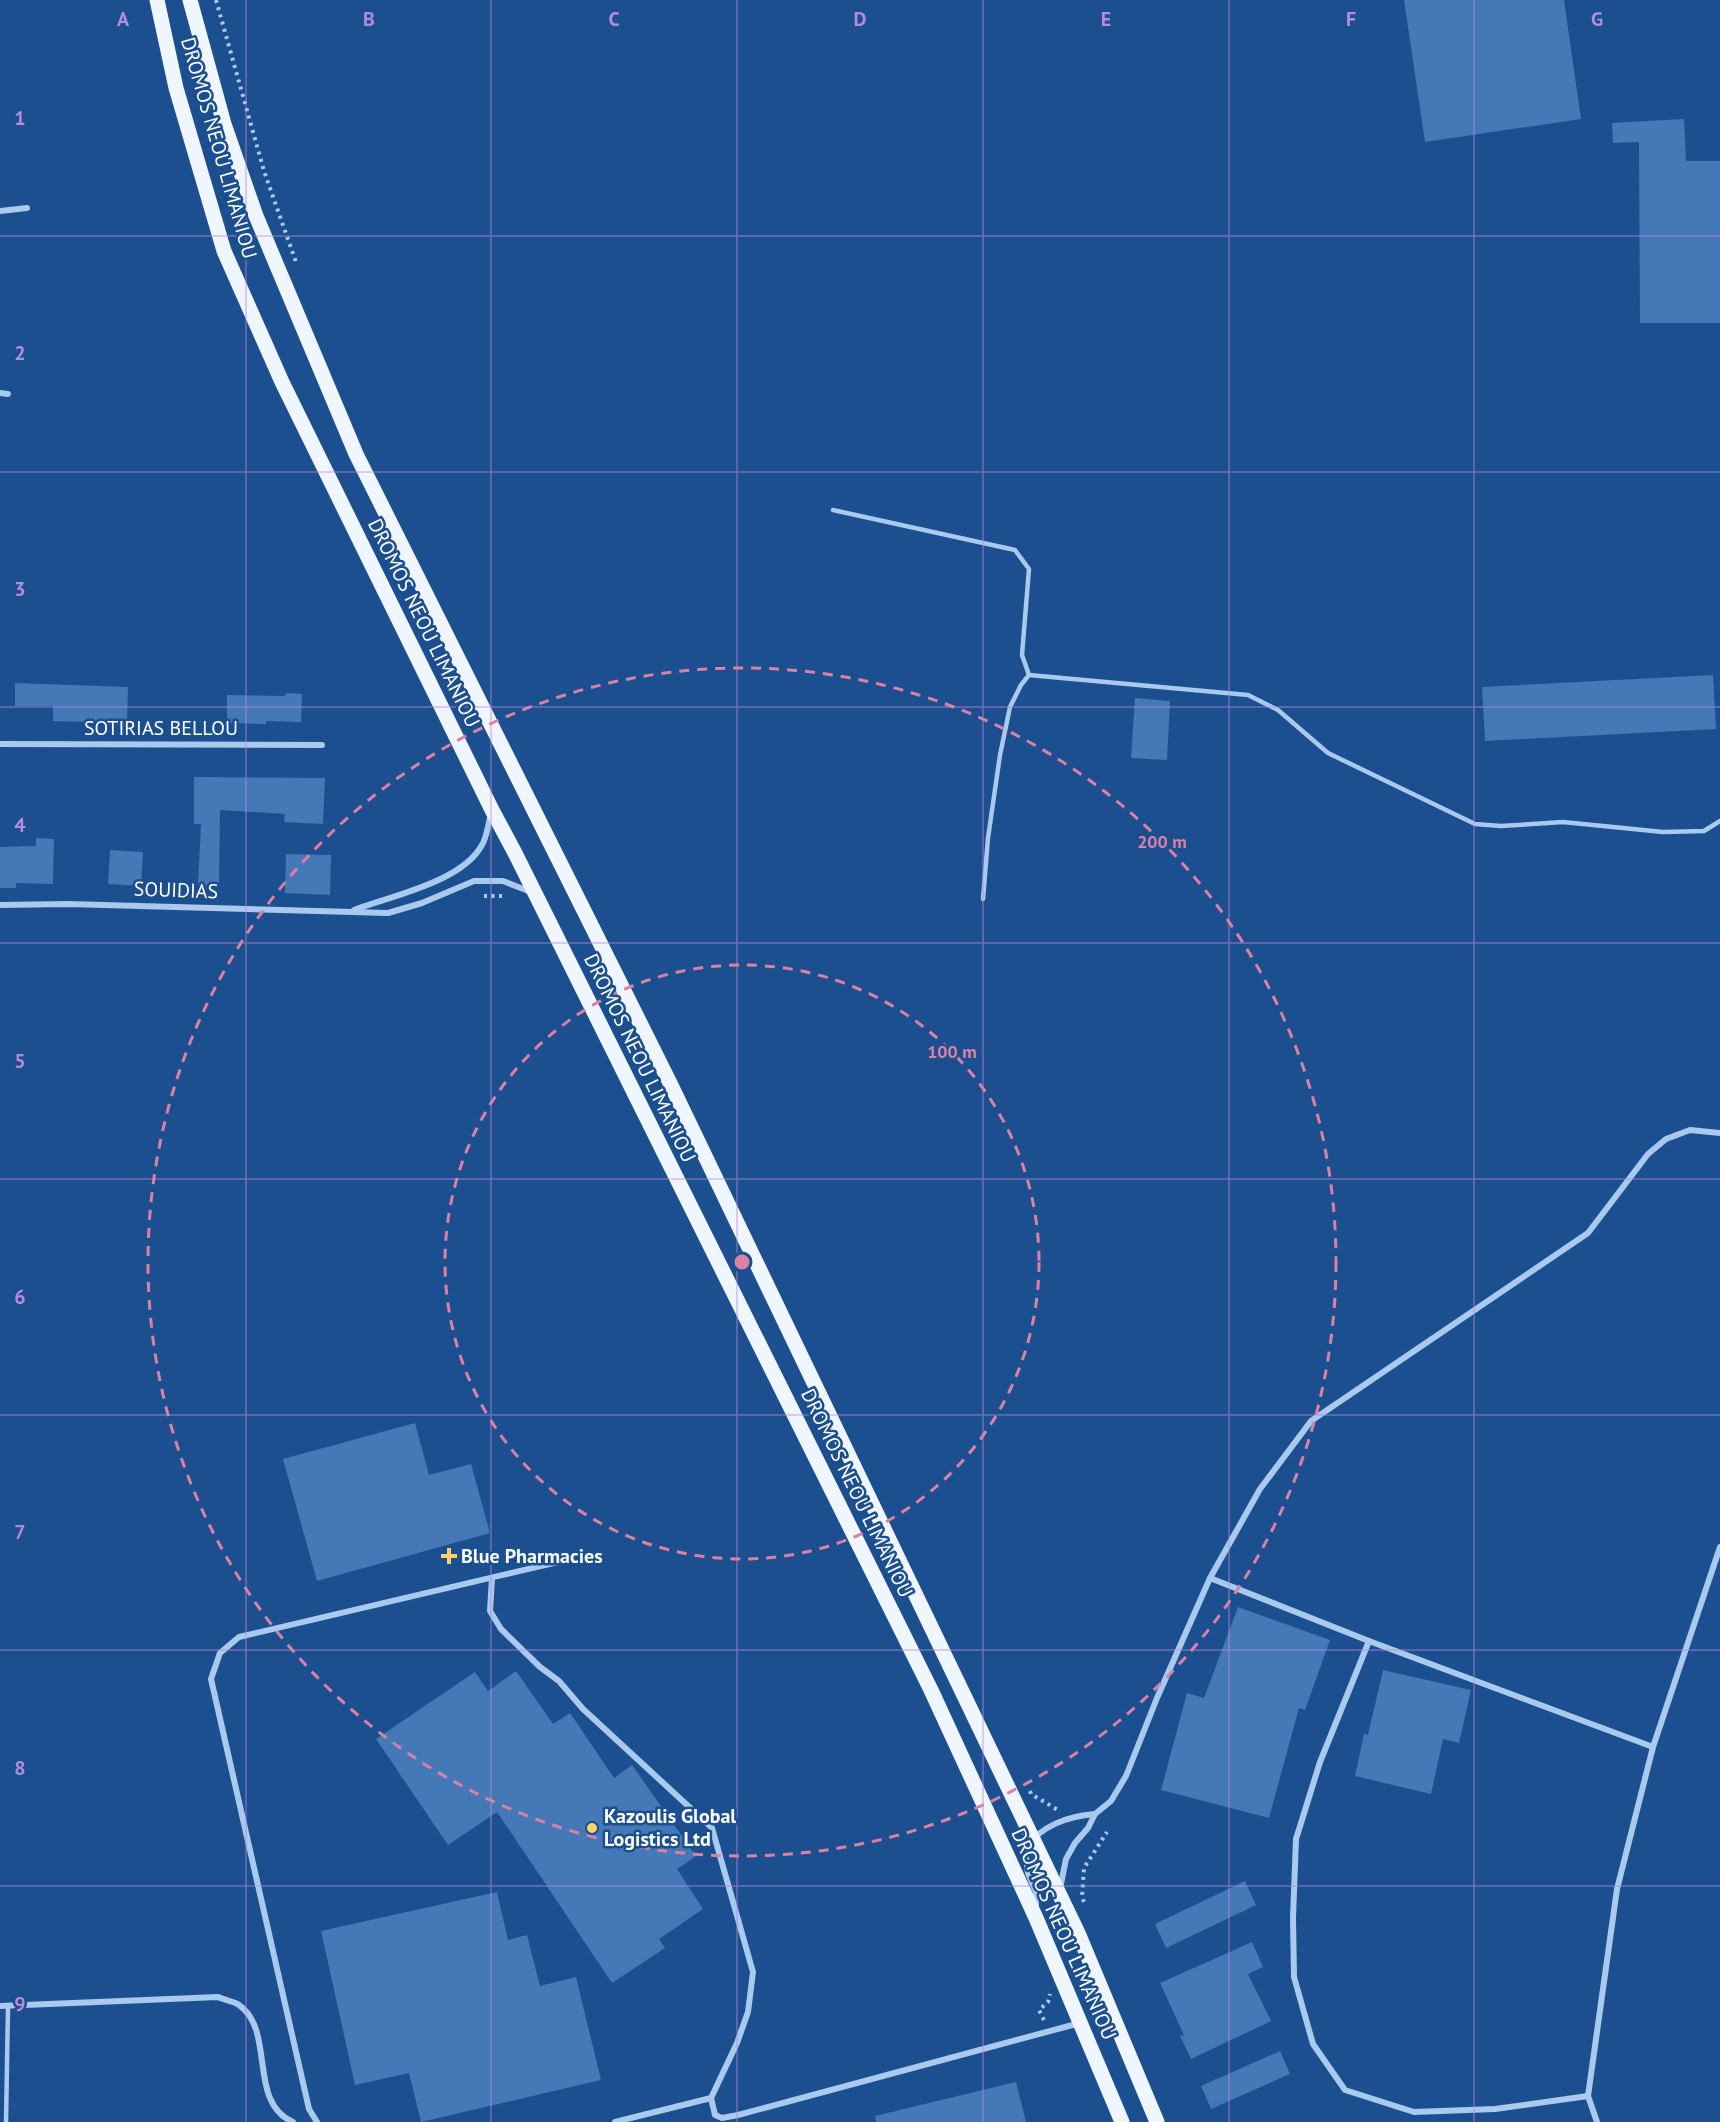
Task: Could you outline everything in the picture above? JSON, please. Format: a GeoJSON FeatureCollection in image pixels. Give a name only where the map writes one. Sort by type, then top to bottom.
{"type":"FeatureCollection","features":[{"type":"Feature","properties":{"kind":"main road","name":"DROMOS NEOU LIMANIOU"},"geometry":{"type":"LineString","coordinates":[[157,0],[176,88],[224,251],[282,381],[492,810],[931,1690],[1036,1918],[1122,2122]]}},
{"type":"Feature","properties":{"kind":"main road","name":"DROMOS NEOU LIMANIOU"},"geometry":{"type":"LineString","coordinates":[[190,0],[224,124],[256,216],[356,454],[670,1083],[1078,1933],[1158,2122]]}},
{"type":"Feature","properties":{"kind":"street"},"geometry":{"type":"LineString","coordinates":[[0,211],[27,208]]}},
{"type":"Feature","properties":{"kind":"street","name":"SOTIRIAS BELLOU"},"geometry":{"type":"LineString","coordinates":[[0,744],[322,745]]}},
{"type":"Feature","properties":{"kind":"street","name":"SOUIDIAS"},"geometry":{"type":"LineString","coordinates":[[351,911],[420,889],[466,864],[482,845],[492,810]]}},
{"type":"Feature","properties":{"kind":"street","name":"SOUIDIAS"},"geometry":{"type":"LineString","coordinates":[[0,905],[68,903],[388,913],[422,903],[474,881],[503,881],[535,894]]}},
{"type":"Feature","properties":{"kind":"street"},"geometry":{"type":"LineString","coordinates":[[1059,1894],[1066,1858],[1095,1814],[1111,1801],[1126,1776],[1156,1698],[1210,1578],[1260,1489],[1311,1421],[1588,1233],[1648,1154],[1666,1139],[1690,1130],[1720,1133]]}},
{"type":"Feature","properties":{"kind":"street"},"geometry":{"type":"LineString","coordinates":[[1597,2122],[1588,2096],[1617,1889],[1653,1747],[1720,1547]]}},
{"type":"Feature","properties":{"kind":"street"},"geometry":{"type":"LineString","coordinates":[[317,2122],[309,2109],[211,1679],[220,1653],[239,1638],[575,1558]]}},
{"type":"Feature","properties":{"kind":"street"},"geometry":{"type":"LineString","coordinates":[[492,1578],[490,1611],[501,1629],[540,1668],[559,1681],[583,1709],[712,1828],[753,1972],[747,2012],[737,2043],[711,2098],[715,2115],[722,2118],[738,2115],[1080,2023]]}},
{"type":"Feature","properties":{"kind":"street"},"geometry":{"type":"LineString","coordinates":[[1210,1578],[1369,1641],[1653,1747]]}},
{"type":"Feature","properties":{"kind":"street"},"geometry":{"type":"LineString","coordinates":[[1369,1641],[1320,1762],[1296,1839],[1293,1918],[1294,1977],[1313,2044],[1346,2090],[1414,2112],[1495,2109],[1588,2096]]}},
{"type":"Feature","properties":{"kind":"street"},"geometry":{"type":"LineString","coordinates":[[1036,1918],[1036,1892],[1028,1873],[1025,1849],[1032,1838],[1073,1816],[1095,1814]]}},
{"type":"Feature","properties":{"kind":"street"},"geometry":{"type":"LineString","coordinates":[[0,2006],[218,1998],[239,2005],[253,2022],[270,2102],[284,2118],[293,2122]]}},
{"type":"Feature","properties":{"kind":"street"},"geometry":{"type":"LineString","coordinates":[[615,2122],[711,2098]]}},
{"type":"Feature","properties":{"kind":"lane"},"geometry":{"type":"LineString","coordinates":[[833,510],[1015,550],[1029,569],[1022,655],[1029,675]]}},
{"type":"Feature","properties":{"kind":"lane"},"geometry":{"type":"LineString","coordinates":[[1029,675],[1248,694],[1278,710],[1328,753],[1475,824],[1501,826],[1563,822],[1663,832],[1704,831],[1720,821]]}},
{"type":"Feature","properties":{"kind":"lane"},"geometry":{"type":"LineString","coordinates":[[983,899],[1000,755],[1010,707],[1029,675]]}},
{"type":"Feature","properties":{"kind":"lane"},"geometry":{"type":"LineString","coordinates":[[6,2122],[8,2007]]}},
{"type":"Feature","properties":{"kind":"path"},"geometry":{"type":"LineString","coordinates":[[1087,1908],[1082,1897],[1084,1868],[1107,1832]]}},
{"type":"Feature","properties":{"kind":"building"},"geometry":{"type":"Polygon","coordinates":[[[1404,0],[1564,0],[1581,119],[1425,142],[1404,0]]]}},
{"type":"Feature","properties":{"kind":"building"},"geometry":{"type":"Polygon","coordinates":[[[1684,119],[1686,161],[1720,161],[1720,323],[1640,323],[1639,142],[1613,143],[1612,123],[1684,119]]]}},
{"type":"Feature","properties":{"kind":"building"},"geometry":{"type":"Polygon","coordinates":[[[1713,675],[1716,729],[1485,741],[1482,687],[1713,675]]]}},
{"type":"Feature","properties":{"kind":"building"},"geometry":{"type":"Polygon","coordinates":[[[15,683],[128,687],[127,723],[53,721],[53,706],[15,706],[15,683]]]}},
{"type":"Feature","properties":{"kind":"building"},"geometry":{"type":"Polygon","coordinates":[[[286,693],[302,694],[301,722],[227,723],[227,695],[285,696],[286,693]]]}},
{"type":"Feature","properties":{"kind":"building"},"geometry":{"type":"Polygon","coordinates":[[[1135,698],[1170,701],[1167,760],[1131,758],[1135,698]]]}},
{"type":"Feature","properties":{"kind":"building"},"geometry":{"type":"Polygon","coordinates":[[[194,777],[325,778],[323,824],[284,822],[285,814],[220,810],[219,886],[198,885],[201,824],[194,824],[194,777]]]}},
{"type":"Feature","properties":{"kind":"building"},"geometry":{"type":"Polygon","coordinates":[[[36,838],[54,839],[53,884],[16,883],[16,888],[0,888],[0,847],[36,846],[36,838]]]}},
{"type":"Feature","properties":{"kind":"building"},"geometry":{"type":"Polygon","coordinates":[[[110,850],[143,852],[141,886],[108,884],[110,850]]]}},
{"type":"Feature","properties":{"kind":"building"},"geometry":{"type":"Polygon","coordinates":[[[286,854],[331,855],[330,895],[285,893],[286,854]]]}},
{"type":"Feature","properties":{"kind":"building"},"geometry":{"type":"Polygon","coordinates":[[[415,1423],[429,1475],[471,1464],[490,1533],[317,1581],[283,1459],[415,1423]]]}},
{"type":"Feature","properties":{"kind":"building"},"geometry":{"type":"Polygon","coordinates":[[[1238,1607],[1330,1640],[1305,1710],[1299,1708],[1269,1818],[1161,1790],[1187,1693],[1204,1698],[1238,1607]]]}},
{"type":"Feature","properties":{"kind":"building"},"geometry":{"type":"Polygon","coordinates":[[[1383,1670],[1471,1690],[1459,1743],[1443,1739],[1431,1794],[1355,1776],[1364,1734],[1368,1735],[1383,1670]]]}},
{"type":"Feature","properties":{"kind":"building","name":"Kazoulis Global Logistics Ltd"},"geometry":{"type":"Polygon","coordinates":[[[516,1671],[553,1724],[570,1713],[614,1778],[632,1765],[696,1856],[677,1869],[703,1909],[659,1939],[665,1948],[612,1983],[497,1812],[448,1845],[376,1739],[475,1672],[488,1691],[516,1671]]]}},
{"type":"Feature","properties":{"kind":"building"},"geometry":{"type":"Polygon","coordinates":[[[1245,1881],[1256,1905],[1166,1948],[1155,1924],[1245,1881]]]}},
{"type":"Feature","properties":{"kind":"building"},"geometry":{"type":"Polygon","coordinates":[[[497,1892],[508,1940],[527,1935],[540,1986],[576,1977],[601,2080],[421,2122],[409,2073],[355,2085],[321,1931],[497,1892]]]}},
{"type":"Feature","properties":{"kind":"building"},"geometry":{"type":"Polygon","coordinates":[[[1252,1942],[1263,1967],[1248,1974],[1271,2021],[1191,2059],[1180,2036],[1184,2035],[1160,1983],[1252,1942]]]}},
{"type":"Feature","properties":{"kind":"building"},"geometry":{"type":"Polygon","coordinates":[[[1280,2051],[1290,2074],[1211,2109],[1201,2086],[1280,2051]]]}},
{"type":"Feature","properties":{"kind":"building"},"geometry":{"type":"Polygon","coordinates":[[[1016,2082],[1026,2122],[876,2122],[875,2116],[1016,2082]]]}},
{"type":"Feature","properties":{"kind":"place","name":"Blue Pharmacies"},"geometry":{"type":"Point","coordinates":[449,1556]}},
{"type":"Feature","properties":{"kind":"place","name":"Kazoulis Global Logistics Ltd"},"geometry":{"type":"Point","coordinates":[592,1828]}}]}
